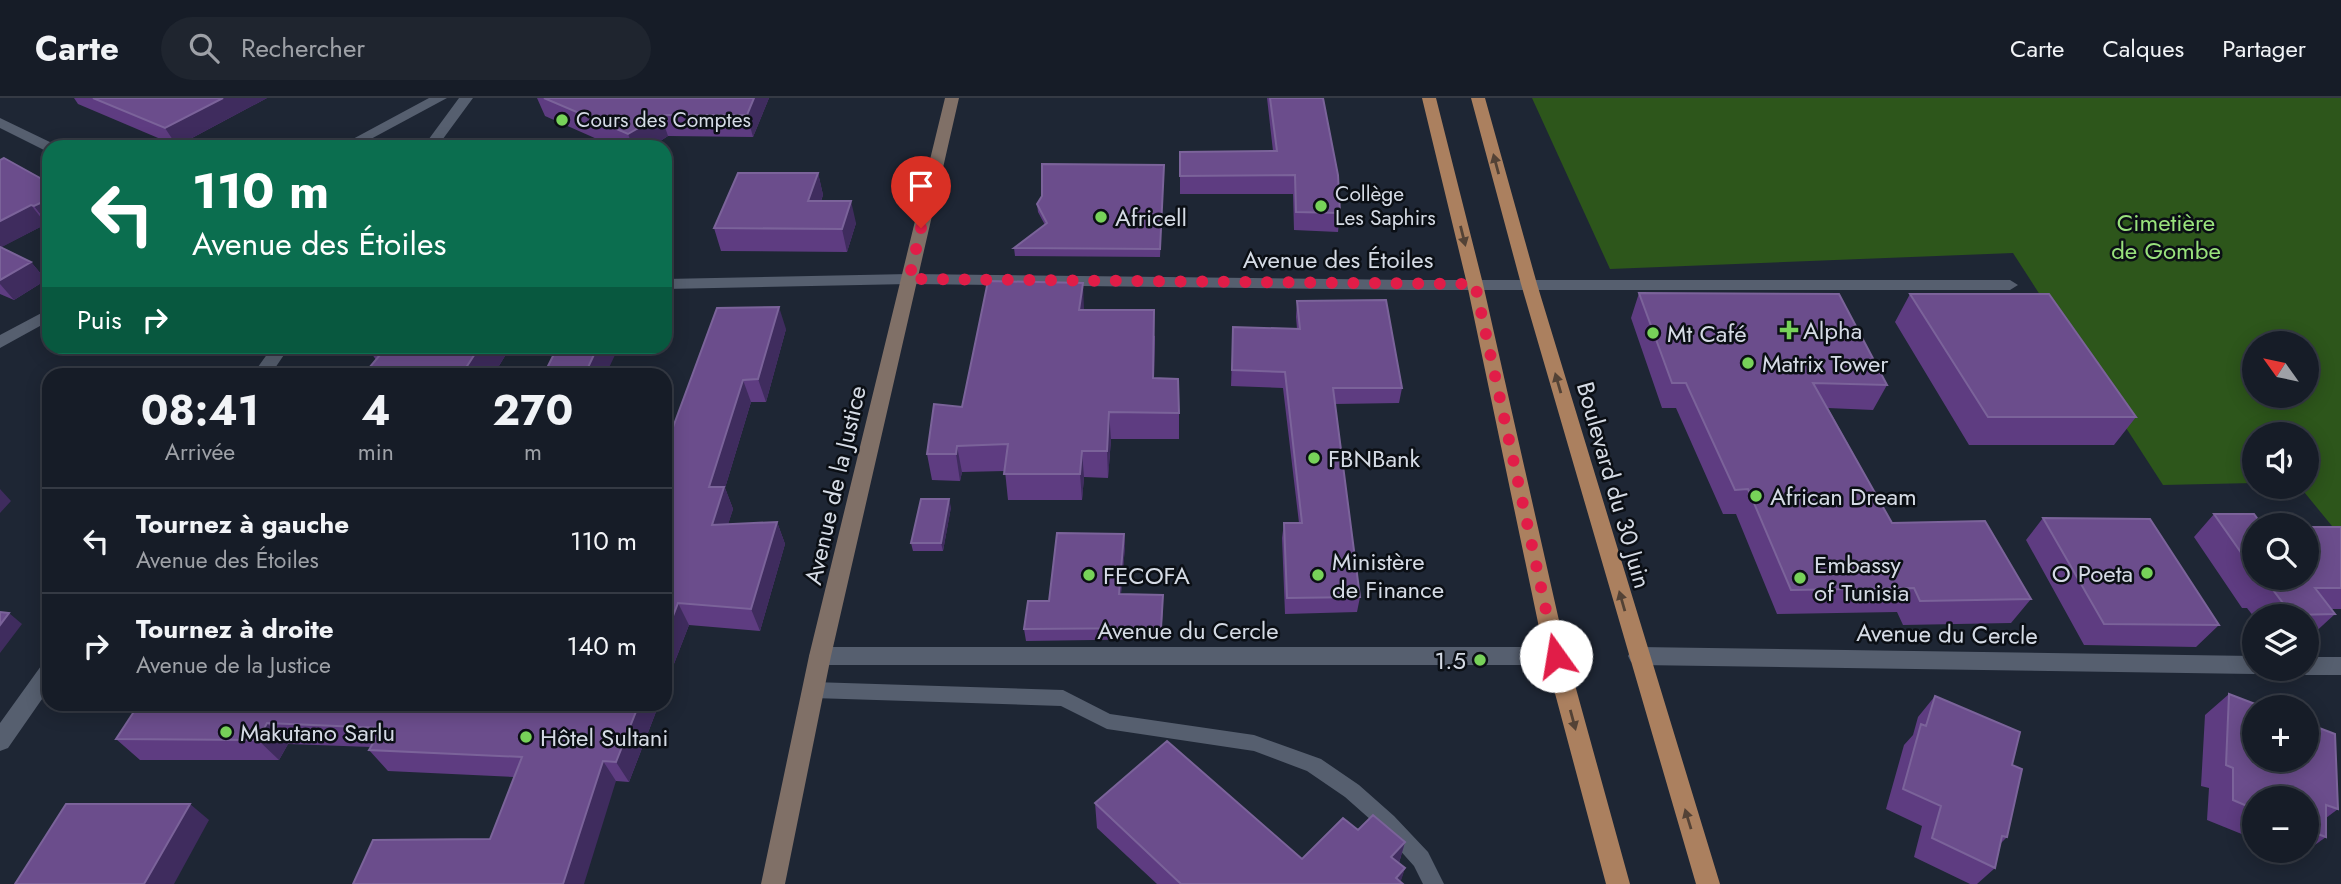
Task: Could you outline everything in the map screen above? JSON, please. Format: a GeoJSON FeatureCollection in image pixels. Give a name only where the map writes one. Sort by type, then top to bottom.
{"type":"FeatureCollection","features":[{"type":"Feature","properties":{"kind":"main road","name":"Avenue de la Justice"},"geometry":{"type":"LineString","coordinates":[[773,884],[820,656],[952,98]]}},
{"type":"Feature","properties":{"kind":"main road"},"geometry":{"type":"LineString","coordinates":[[1429,98],[1475,284],[1556,656],[1618,884]]}},
{"type":"Feature","properties":{"kind":"main road","name":"Boulevard du 30 Juin"},"geometry":{"type":"LineString","coordinates":[[1478,98],[1529,284],[1708,884]]}},
{"type":"Feature","properties":{"kind":"street"},"geometry":{"type":"LineString","coordinates":[[359,140],[440,98]]}},
{"type":"Feature","properties":{"kind":"street"},"geometry":{"type":"LineString","coordinates":[[435,140],[466,98]]}},
{"type":"Feature","properties":{"kind":"street"},"geometry":{"type":"LineString","coordinates":[[0,122],[42,144]]}},
{"type":"Feature","properties":{"kind":"street","name":"Avenue des Étoiles"},"geometry":{"type":"LineString","coordinates":[[672,284],[909,279],[2010,285]]}},
{"type":"Feature","properties":{"kind":"street"},"geometry":{"type":"LineString","coordinates":[[0,342],[42,318]]}},
{"type":"Feature","properties":{"kind":"street","name":"Avenue du Cercle"},"geometry":{"type":"LineString","coordinates":[[820,656],[1556,656]]}},
{"type":"Feature","properties":{"kind":"street","name":"Avenue du Cercle"},"geometry":{"type":"LineString","coordinates":[[1639,656],[2242,665]]}},
{"type":"Feature","properties":{"kind":"street"},"geometry":{"type":"LineString","coordinates":[[2319,666],[2341,666]]}},
{"type":"Feature","properties":{"kind":"street"},"geometry":{"type":"LineString","coordinates":[[0,741],[42,682]]}},
{"type":"Feature","properties":{"kind":"lane"},"geometry":{"type":"LineString","coordinates":[[813,690],[1063,698],[1107,721],[1254,743],[1314,765],[1352,791],[1387,822],[1421,859],[1434,884]]}},
{"type":"Feature","properties":{"kind":"green space","name":"Cimetière de Gombe"},"geometry":{"type":"Polygon","coordinates":[[[1532,98],[2341,98],[2341,537],[2310,499],[2319,499],[2319,422],[2242,422],[2242,483],[2163,485],[2013,253],[1610,269],[1532,98]]]}},
{"type":"Feature","properties":{"kind":"building"},"geometry":{"type":"Polygon","coordinates":[[[93,98],[223,98],[165,128],[93,98]]]}},
{"type":"Feature","properties":{"kind":"building"},"geometry":{"type":"Polygon","coordinates":[[[544,98],[754,98],[747,115],[661,115],[628,134],[544,98]]]}},
{"type":"Feature","properties":{"kind":"building"},"geometry":{"type":"Polygon","coordinates":[[[1270,98],[1323,98],[1338,175],[1340,213],[1296,212],[1295,175],[1180,176],[1180,152],[1277,151],[1270,98]]]}},
{"type":"Feature","properties":{"kind":"building"},"geometry":{"type":"Polygon","coordinates":[[[4,158],[42,179],[42,202],[0,221],[0,160],[4,158]]]}},
{"type":"Feature","properties":{"kind":"building","name":"Africell"},"geometry":{"type":"Polygon","coordinates":[[[1042,164],[1164,165],[1160,249],[1014,248],[1047,223],[1037,204],[1042,196],[1042,164]]]}},
{"type":"Feature","properties":{"kind":"building"},"geometry":{"type":"Polygon","coordinates":[[[738,173],[818,173],[808,201],[851,201],[842,229],[714,228],[738,173]]]}},
{"type":"Feature","properties":{"kind":"building"},"geometry":{"type":"Polygon","coordinates":[[[0,247],[31,262],[0,280],[0,247]]]}},
{"type":"Feature","properties":{"kind":"building"},"geometry":{"type":"Polygon","coordinates":[[[988,281],[1083,283],[1079,310],[1154,310],[1153,378],[1178,379],[1179,413],[1109,412],[1107,451],[1082,451],[1080,474],[1004,474],[1008,444],[957,446],[956,454],[927,454],[934,404],[962,407],[988,281]]]}},
{"type":"Feature","properties":{"kind":"building"},"geometry":{"type":"Polygon","coordinates":[[[1639,293],[1839,294],[1887,385],[1813,383],[1892,523],[1985,521],[2031,599],[1920,601],[1914,588],[1791,590],[1748,489],[1735,490],[1686,383],[1672,383],[1639,293]]]}},
{"type":"Feature","properties":{"kind":"building"},"geometry":{"type":"Polygon","coordinates":[[[1910,294],[2049,294],[2136,417],[1988,417],[1910,294]]]}},
{"type":"Feature","properties":{"kind":"building"},"geometry":{"type":"Polygon","coordinates":[[[1386,300],[1402,388],[1333,388],[1360,597],[1287,598],[1284,523],[1302,523],[1285,372],[1232,370],[1233,327],[1300,329],[1297,301],[1386,300]]]}},
{"type":"Feature","properties":{"kind":"building"},"geometry":{"type":"Polygon","coordinates":[[[779,307],[758,379],[743,380],[709,487],[724,487],[712,525],[777,522],[751,609],[678,603],[672,619],[672,430],[717,308],[779,307]]]}},
{"type":"Feature","properties":{"kind":"building"},"geometry":{"type":"Polygon","coordinates":[[[381,354],[475,354],[466,368],[369,368],[381,354]]]}},
{"type":"Feature","properties":{"kind":"building"},"geometry":{"type":"Polygon","coordinates":[[[554,354],[594,354],[588,368],[547,368],[554,354]]]}},
{"type":"Feature","properties":{"kind":"building"},"geometry":{"type":"Polygon","coordinates":[[[921,499],[949,499],[941,543],[911,543],[921,499]]]}},
{"type":"Feature","properties":{"kind":"building"},"geometry":{"type":"Polygon","coordinates":[[[2214,514],[2242,514],[2242,554],[2214,514]]]}},
{"type":"Feature","properties":{"kind":"building"},"geometry":{"type":"Polygon","coordinates":[[[2043,518],[2150,519],[2219,625],[2104,624],[2043,518]]]}},
{"type":"Feature","properties":{"kind":"building"},"geometry":{"type":"Polygon","coordinates":[[[2319,527],[2341,527],[2341,588],[2319,588],[2319,527]]]}},
{"type":"Feature","properties":{"kind":"building"},"geometry":{"type":"Polygon","coordinates":[[[1057,533],[1124,534],[1119,594],[1163,595],[1161,628],[1024,629],[1028,601],[1049,601],[1057,533]]]}},
{"type":"Feature","properties":{"kind":"building"},"geometry":{"type":"Polygon","coordinates":[[[2273,590],[2317,590],[2335,614],[2319,614],[2319,604],[2284,604],[2273,590]]]}},
{"type":"Feature","properties":{"kind":"building"},"geometry":{"type":"Polygon","coordinates":[[[0,612],[9,613],[0,625],[0,612]]]}},
{"type":"Feature","properties":{"kind":"building"},"geometry":{"type":"Polygon","coordinates":[[[2229,694],[2242,699],[2242,772],[2319,772],[2319,728],[2335,734],[2338,809],[2326,805],[2326,837],[2319,835],[2319,786],[2242,786],[2242,804],[2233,800],[2233,768],[2226,765],[2229,694]]]}},
{"type":"Feature","properties":{"kind":"building"},"geometry":{"type":"Polygon","coordinates":[[[1935,696],[2020,732],[2012,765],[2022,769],[2007,837],[2002,836],[1995,868],[1932,838],[1941,806],[1903,789],[1921,724],[1926,726],[1935,696]]]}},
{"type":"Feature","properties":{"kind":"building"},"geometry":{"type":"Polygon","coordinates":[[[134,711],[636,711],[616,762],[603,761],[563,884],[353,884],[373,840],[490,839],[522,757],[369,750],[382,728],[267,723],[258,740],[116,739],[134,711]]]}},
{"type":"Feature","properties":{"kind":"building"},"geometry":{"type":"Polygon","coordinates":[[[1167,741],[1302,859],[1343,818],[1358,830],[1373,815],[1405,842],[1391,857],[1405,868],[1396,878],[1403,884],[1181,884],[1095,803],[1167,741]]]}},
{"type":"Feature","properties":{"kind":"building"},"geometry":{"type":"Polygon","coordinates":[[[66,804],[190,804],[144,884],[15,884],[66,804]]]}},
{"type":"Feature","properties":{"kind":"place","name":"Cours des Comptes"},"geometry":{"type":"Point","coordinates":[562,120]}},
{"type":"Feature","properties":{"kind":"place","name":"Collège Les Saphirs"},"geometry":{"type":"Point","coordinates":[1321,206]}},
{"type":"Feature","properties":{"kind":"place","name":"Africell"},"geometry":{"type":"Point","coordinates":[1101,217]}},
{"type":"Feature","properties":{"kind":"place","name":"Alpha"},"geometry":{"type":"Point","coordinates":[1789,330]}},
{"type":"Feature","properties":{"kind":"place","name":"Mt Café"},"geometry":{"type":"Point","coordinates":[1653,333]}},
{"type":"Feature","properties":{"kind":"place","name":"Matrix Tower"},"geometry":{"type":"Point","coordinates":[1748,363]}},
{"type":"Feature","properties":{"kind":"place","name":"FBNBank"},"geometry":{"type":"Point","coordinates":[1314,458]}},
{"type":"Feature","properties":{"kind":"place","name":"African Dream"},"geometry":{"type":"Point","coordinates":[1756,496]}},
{"type":"Feature","properties":{"kind":"place","name":"O Poeta"},"geometry":{"type":"Point","coordinates":[2147,573]}},
{"type":"Feature","properties":{"kind":"place","name":"FECOFA"},"geometry":{"type":"Point","coordinates":[1089,575]}},
{"type":"Feature","properties":{"kind":"place","name":"Ministère de Finance"},"geometry":{"type":"Point","coordinates":[1318,575]}},
{"type":"Feature","properties":{"kind":"place","name":"Embassy of Tunisia"},"geometry":{"type":"Point","coordinates":[1800,578]}},
{"type":"Feature","properties":{"kind":"place","name":"1.5"},"geometry":{"type":"Point","coordinates":[1480,660]}},
{"type":"Feature","properties":{"kind":"place","name":"Makutano Sarlu"},"geometry":{"type":"Point","coordinates":[226,732]}},
{"type":"Feature","properties":{"kind":"place","name":"Hôtel Sultani"},"geometry":{"type":"Point","coordinates":[526,737]}},
{"type":"Feature","properties":{"kind":"route"},"geometry":{"type":"LineString","coordinates":[[921,228],[909,279],[1475,284],[1556,656]]}}]}
